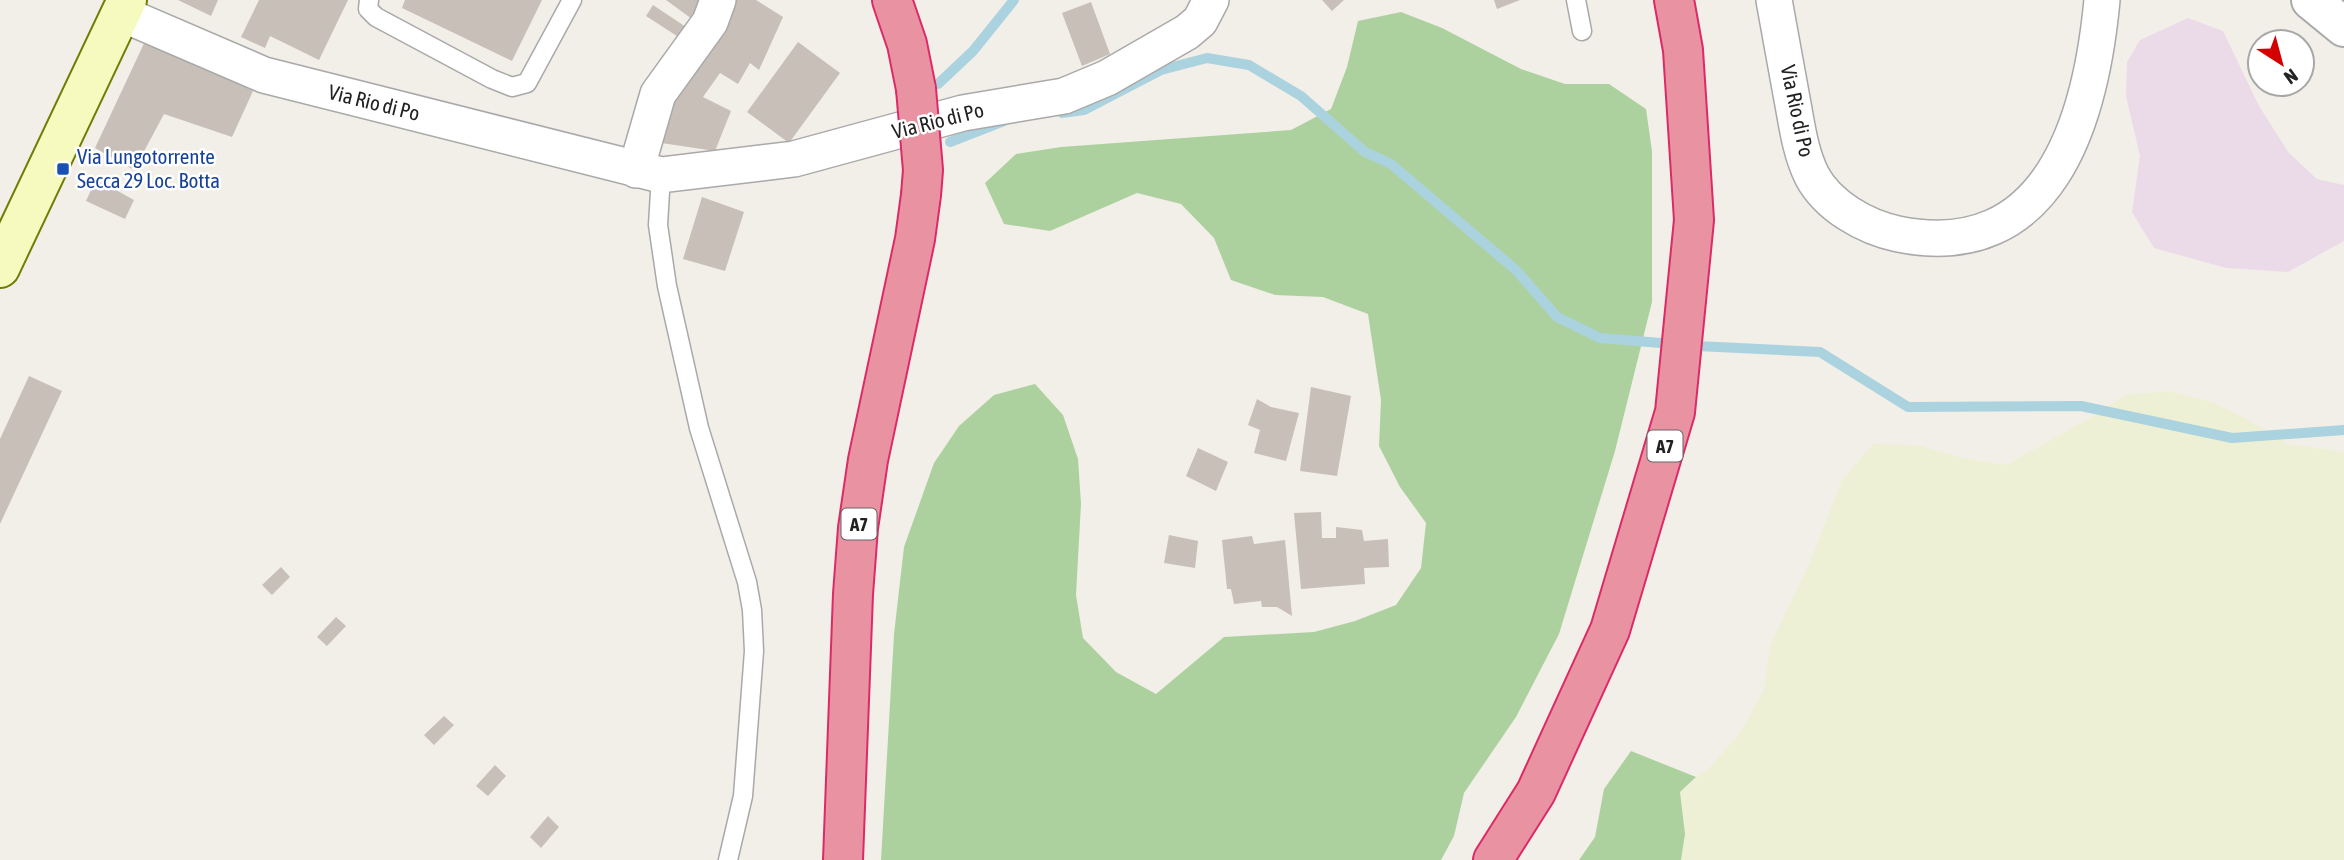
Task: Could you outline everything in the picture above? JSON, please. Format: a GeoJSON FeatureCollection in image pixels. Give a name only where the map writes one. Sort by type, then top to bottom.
{"type":"FeatureCollection","features":[{"type":"Feature","properties":{"kind":"highway","name":"A7"},"geometry":{"type":"LineString","coordinates":[[844,860],[853,594],[858,528],[868,460],[915,239],[923,170],[916,89],[907,44],[892,0]]}},
{"type":"Feature","properties":{"kind":"highway","name":"A7"},"geometry":{"type":"LineString","coordinates":[[1493,860],[1536,792],[1610,630],[1675,412],[1693,220],[1683,50],[1674,0]]}},
{"type":"Feature","properties":{"kind":"main road"},"geometry":{"type":"LineString","coordinates":[[0,268],[123,7]]}},
{"type":"Feature","properties":{"kind":"street"},"geometry":{"type":"LineString","coordinates":[[648,172],[658,94],[710,22],[718,0]]}},
{"type":"Feature","properties":{"kind":"street","name":"Via Rio di Po"},"geometry":{"type":"LineString","coordinates":[[123,7],[264,75],[648,172],[794,159],[963,113],[1063,96],[1107,78],[1187,32],[1200,21],[1211,0]]}},
{"type":"Feature","properties":{"kind":"street","name":"Via Rio di Po"},"geometry":{"type":"LineString","coordinates":[[1774,0],[1800,142],[1813,177],[1822,190],[1847,212],[1877,227],[1912,236],[1946,237],[1981,231],[2000,222],[2029,202],[2065,155],[2084,109],[2098,44],[2102,0]]}},
{"type":"Feature","properties":{"kind":"street"},"geometry":{"type":"LineString","coordinates":[[2311,0],[2344,27]]}},
{"type":"Feature","properties":{"kind":"lane"},"geometry":{"type":"LineString","coordinates":[[369,0],[368,9],[376,17],[512,87],[527,83],[572,0]]}},
{"type":"Feature","properties":{"kind":"lane"},"geometry":{"type":"LineString","coordinates":[[1576,0],[1582,31]]}},
{"type":"Feature","properties":{"kind":"lane"},"geometry":{"type":"LineString","coordinates":[[648,172],[667,286],[699,428],[747,582],[752,610],[754,651],[743,796],[728,860]]}},
{"type":"Feature","properties":{"kind":"shaded area"},"geometry":{"type":"Polygon","coordinates":[[[2188,18],[2223,31],[2246,79],[2246,98],[2255,98],[2289,153],[2317,179],[2344,185],[2344,241],[2288,272],[2226,268],[2154,248],[2132,212],[2140,156],[2126,96],[2127,62],[2140,40],[2188,18]]]}},
{"type":"Feature","properties":{"kind":"green space"},"geometry":{"type":"Polygon","coordinates":[[[1401,12],[1442,28],[1521,69],[1565,84],[1609,84],[1646,109],[1652,151],[1652,302],[1615,451],[1559,634],[1516,717],[1464,793],[1454,836],[1441,860],[881,860],[894,634],[904,547],[934,463],[959,426],[994,395],[1035,384],[1063,415],[1078,459],[1081,504],[1076,595],[1083,638],[1116,672],[1156,694],[1224,637],[1314,632],[1355,621],[1396,605],[1421,568],[1426,523],[1400,487],[1379,446],[1381,400],[1368,314],[1323,297],[1275,295],[1231,280],[1214,238],[1181,204],[1137,193],[1050,231],[1004,224],[985,183],[1016,154],[1061,147],[1291,130],[1331,109],[1347,67],[1358,21],[1401,12]]]}},
{"type":"Feature","properties":{"kind":"green space"},"geometry":{"type":"Polygon","coordinates":[[[2168,391],[2212,402],[2251,421],[2287,444],[2344,452],[2344,860],[1681,860],[1685,834],[1680,792],[1712,765],[1742,730],[1764,689],[1770,645],[1809,564],[1842,480],[1873,444],[1917,445],[1963,458],[2006,465],[2125,395],[2168,391]]]}},
{"type":"Feature","properties":{"kind":"green space"},"geometry":{"type":"Polygon","coordinates":[[[1631,751],[1696,777],[1680,792],[1685,834],[1681,860],[1579,860],[1595,837],[1604,789],[1631,751]]]}},
{"type":"Feature","properties":{"kind":"building"},"geometry":{"type":"Polygon","coordinates":[[[178,0],[218,0],[211,16],[178,0]]]}},
{"type":"Feature","properties":{"kind":"building"},"geometry":{"type":"Polygon","coordinates":[[[259,0],[348,0],[319,60],[270,36],[265,48],[241,37],[259,0]]]}},
{"type":"Feature","properties":{"kind":"building"},"geometry":{"type":"Polygon","coordinates":[[[405,0],[542,0],[512,61],[402,8],[405,0]]]}},
{"type":"Feature","properties":{"kind":"building"},"geometry":{"type":"Polygon","coordinates":[[[666,0],[703,0],[692,19],[666,0]]]}},
{"type":"Feature","properties":{"kind":"building"},"geometry":{"type":"Polygon","coordinates":[[[733,0],[756,0],[783,17],[759,70],[750,63],[738,84],[720,73],[703,97],[731,111],[715,151],[648,141],[733,0]]]}},
{"type":"Feature","properties":{"kind":"building"},"geometry":{"type":"Polygon","coordinates":[[[1322,0],[1344,0],[1332,11],[1322,0]]]}},
{"type":"Feature","properties":{"kind":"building"},"geometry":{"type":"Polygon","coordinates":[[[1494,0],[1520,0],[1497,9],[1494,0]]]}},
{"type":"Feature","properties":{"kind":"building"},"geometry":{"type":"Polygon","coordinates":[[[1091,2],[1110,54],[1082,66],[1062,13],[1091,2]]]}},
{"type":"Feature","properties":{"kind":"building"},"geometry":{"type":"Polygon","coordinates":[[[653,5],[686,27],[680,38],[646,16],[653,5]]]}},
{"type":"Feature","properties":{"kind":"building"},"geometry":{"type":"Polygon","coordinates":[[[147,37],[253,91],[232,137],[164,114],[134,170],[95,148],[147,37]]]}},
{"type":"Feature","properties":{"kind":"building"},"geometry":{"type":"Polygon","coordinates":[[[798,42],[840,73],[789,143],[747,112],[798,42]]]}},
{"type":"Feature","properties":{"kind":"building"},"geometry":{"type":"Polygon","coordinates":[[[96,179],[134,200],[125,219],[86,201],[96,179]]]}},
{"type":"Feature","properties":{"kind":"building"},"geometry":{"type":"Polygon","coordinates":[[[702,197],[744,212],[725,271],[683,259],[702,197]]]}},
{"type":"Feature","properties":{"kind":"building"},"geometry":{"type":"Polygon","coordinates":[[[29,376],[62,391],[0,524],[0,439],[29,376]]]}},
{"type":"Feature","properties":{"kind":"building"},"geometry":{"type":"Polygon","coordinates":[[[1311,387],[1351,396],[1337,476],[1300,471],[1311,387]]]}},
{"type":"Feature","properties":{"kind":"building"},"geometry":{"type":"Polygon","coordinates":[[[1257,399],[1271,407],[1299,413],[1286,461],[1254,453],[1260,430],[1248,425],[1257,399]]]}},
{"type":"Feature","properties":{"kind":"building"},"geometry":{"type":"Polygon","coordinates":[[[1198,448],[1228,462],[1216,491],[1186,476],[1198,448]]]}},
{"type":"Feature","properties":{"kind":"building"},"geometry":{"type":"Polygon","coordinates":[[[1321,512],[1322,538],[1336,538],[1336,527],[1362,530],[1364,541],[1388,539],[1389,567],[1364,568],[1365,584],[1301,589],[1294,513],[1321,512]]]}},
{"type":"Feature","properties":{"kind":"building"},"geometry":{"type":"Polygon","coordinates":[[[1169,535],[1198,541],[1195,568],[1164,563],[1169,535]]]}},
{"type":"Feature","properties":{"kind":"building"},"geometry":{"type":"Polygon","coordinates":[[[1252,536],[1254,544],[1285,540],[1292,616],[1277,607],[1262,607],[1261,601],[1234,604],[1231,589],[1227,589],[1222,540],[1252,536]]]}},
{"type":"Feature","properties":{"kind":"building"},"geometry":{"type":"Polygon","coordinates":[[[281,567],[290,577],[272,595],[262,585],[281,567]]]}},
{"type":"Feature","properties":{"kind":"building"},"geometry":{"type":"Polygon","coordinates":[[[336,617],[346,626],[327,646],[317,637],[336,617]]]}},
{"type":"Feature","properties":{"kind":"building"},"geometry":{"type":"Polygon","coordinates":[[[444,716],[454,725],[434,745],[424,735],[444,716]]]}},
{"type":"Feature","properties":{"kind":"building"},"geometry":{"type":"Polygon","coordinates":[[[495,765],[506,776],[488,796],[476,786],[495,765]]]}},
{"type":"Feature","properties":{"kind":"building"},"geometry":{"type":"Polygon","coordinates":[[[548,816],[559,827],[541,848],[530,837],[548,816]]]}},
{"type":"Feature","properties":{"kind":"waterway"},"geometry":{"type":"LineString","coordinates":[[938,84],[973,51],[1014,0]]}},
{"type":"Feature","properties":{"kind":"waterway"},"geometry":{"type":"LineString","coordinates":[[1062,113],[1084,110],[1161,70],[1207,58],[1249,65],[1301,96],[1365,152],[1391,164],[1517,271],[1557,317],[1600,338],[1820,352],[1908,407],[2081,406],[2232,438],[2344,430]]}},
{"type":"Feature","properties":{"kind":"waterway"},"geometry":{"type":"LineString","coordinates":[[950,142],[1004,121]]}},
{"type":"Feature","properties":{"kind":"place","name":"Via Lungotorrente Secca 29 Loc. Botta"},"geometry":{"type":"Point","coordinates":[63,169]}}]}
